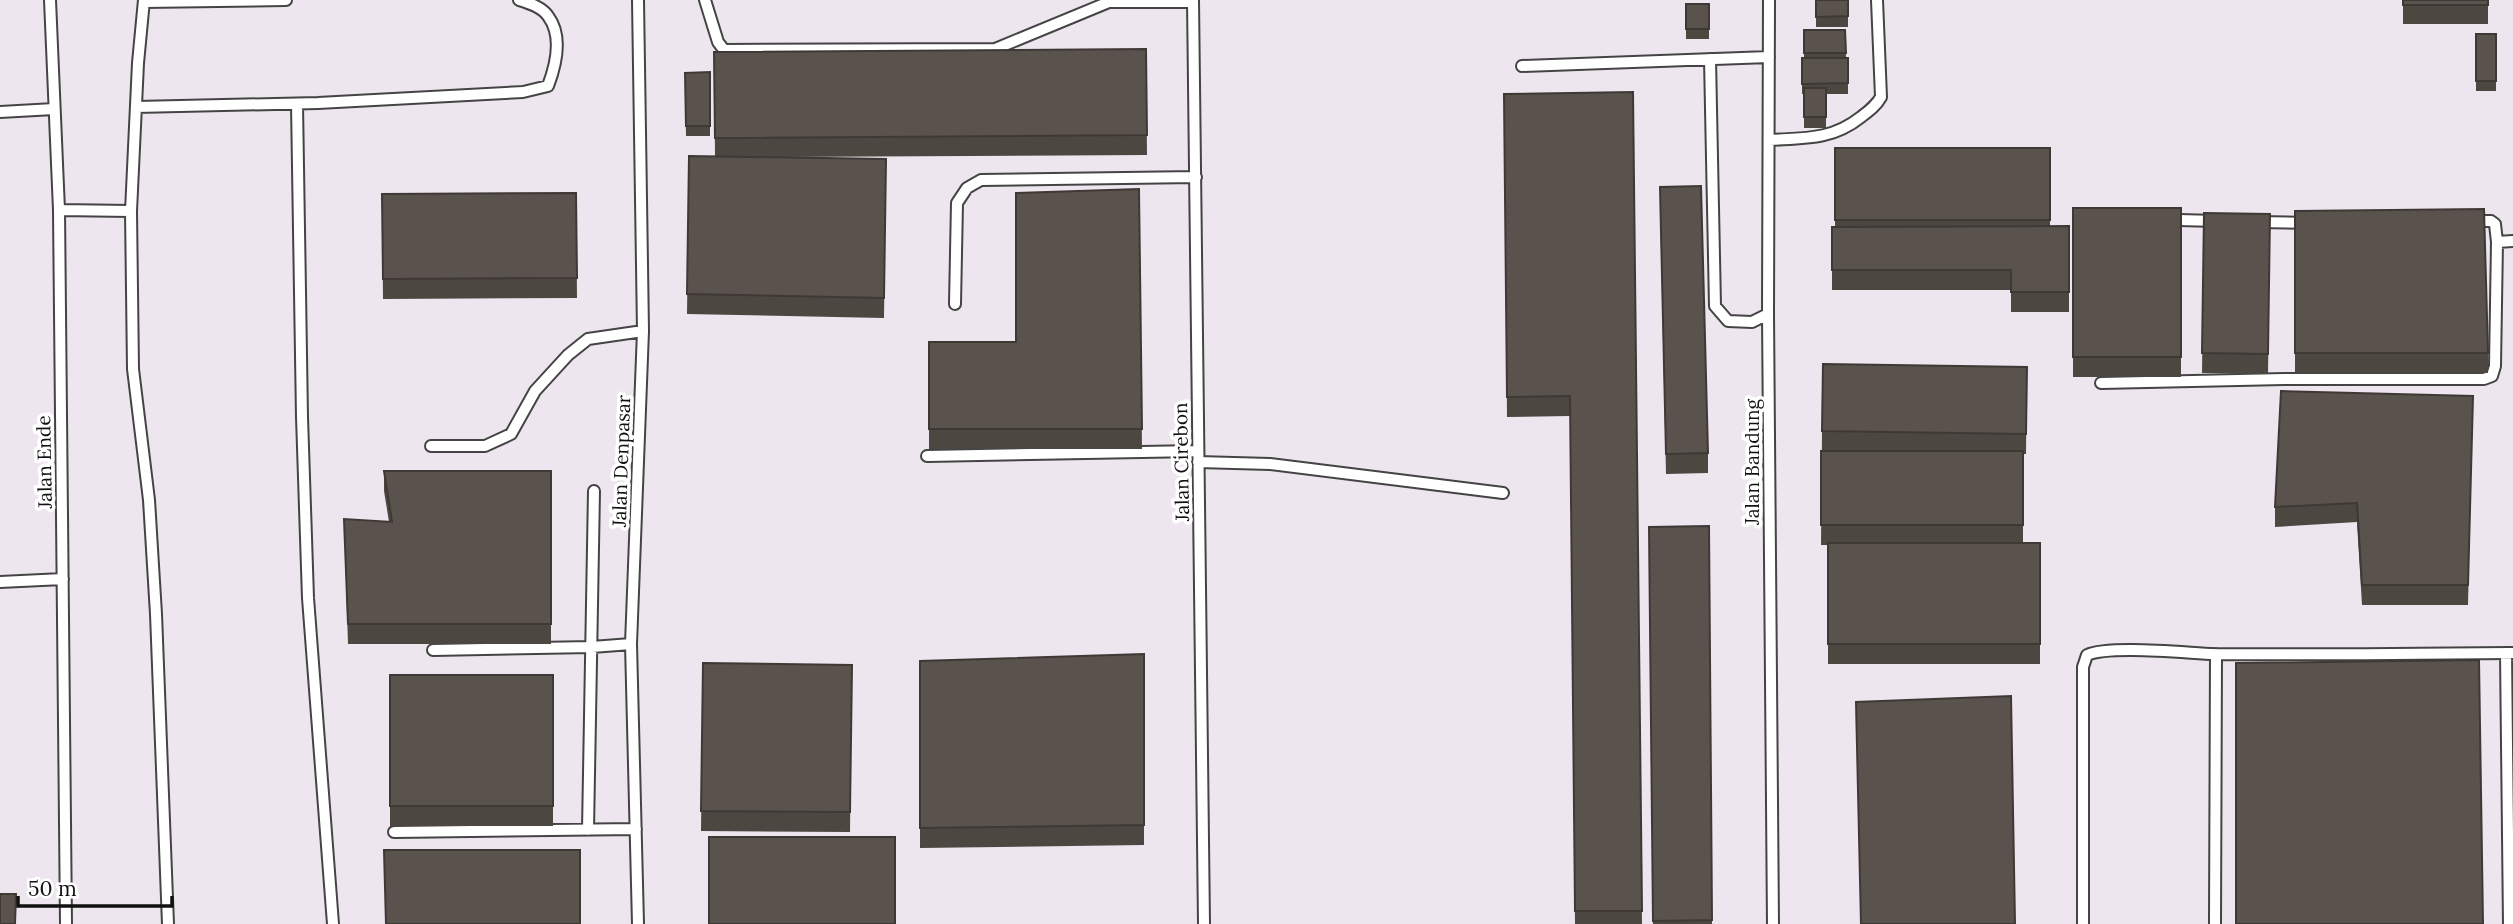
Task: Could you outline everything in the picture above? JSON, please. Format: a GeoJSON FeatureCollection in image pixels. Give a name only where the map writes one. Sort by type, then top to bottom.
{"type":"FeatureCollection","features":[{"type":"Feature","properties":{"kind":"lane","name":"Jalan Ende"},"geometry":{"type":"LineString","coordinates":[[50,0],[59,210],[66,924]]}},
{"type":"Feature","properties":{"kind":"lane"},"geometry":{"type":"LineString","coordinates":[[168,924],[149,500],[133,369],[131,211],[138,63],[144,1],[286,0]]}},
{"type":"Feature","properties":{"kind":"lane"},"geometry":{"type":"LineString","coordinates":[[136,107],[297,104],[523,93],[548,86],[557,62],[555,30],[548,14],[519,0]]}},
{"type":"Feature","properties":{"kind":"lane","name":"Jalan Denpasar"},"geometry":{"type":"LineString","coordinates":[[638,0],[643,331],[631,644],[638,924]]}},
{"type":"Feature","properties":{"kind":"lane"},"geometry":{"type":"LineString","coordinates":[[705,0],[718,43],[724,50],[995,49],[1109,2],[1193,1]]}},
{"type":"Feature","properties":{"kind":"lane","name":"Jalan Bandung"},"geometry":{"type":"LineString","coordinates":[[1769,0],[1768,314],[1773,924]]}},
{"type":"Feature","properties":{"kind":"lane"},"geometry":{"type":"LineString","coordinates":[[1770,140],[1825,137],[1848,127],[1876,105],[1881,97],[1877,0]]}},
{"type":"Feature","properties":{"kind":"lane","name":"Jalan Cirebon"},"geometry":{"type":"LineString","coordinates":[[1193,1],[1204,924]]}},
{"type":"Feature","properties":{"kind":"lane"},"geometry":{"type":"LineString","coordinates":[[1522,66],[1769,57]]}},
{"type":"Feature","properties":{"kind":"lane"},"geometry":{"type":"LineString","coordinates":[[1710,59],[1715,306],[1728,321],[1752,322],[1768,314]]}},
{"type":"Feature","properties":{"kind":"lane"},"geometry":{"type":"LineString","coordinates":[[297,104],[308,598],[333,924]]}},
{"type":"Feature","properties":{"kind":"lane"},"geometry":{"type":"LineString","coordinates":[[0,112],[54,109]]}},
{"type":"Feature","properties":{"kind":"lane"},"geometry":{"type":"LineString","coordinates":[[956,304],[957,203],[967,188],[981,180],[1196,177]]}},
{"type":"Feature","properties":{"kind":"lane"},"geometry":{"type":"LineString","coordinates":[[59,210],[131,211]]}},
{"type":"Feature","properties":{"kind":"lane"},"geometry":{"type":"LineString","coordinates":[[2179,220],[2231,222]]}},
{"type":"Feature","properties":{"kind":"lane"},"geometry":{"type":"LineString","coordinates":[[2101,383],[2484,379],[2492,376],[2495,366],[2495,225],[2491,221],[2464,222]]}},
{"type":"Feature","properties":{"kind":"lane"},"geometry":{"type":"LineString","coordinates":[[2245,222],[2324,223]]}},
{"type":"Feature","properties":{"kind":"lane"},"geometry":{"type":"LineString","coordinates":[[2497,242],[2513,241]]}},
{"type":"Feature","properties":{"kind":"lane"},"geometry":{"type":"LineString","coordinates":[[431,446],[485,446],[511,434],[535,391],[568,355],[588,339],[643,331]]}},
{"type":"Feature","properties":{"kind":"lane"},"geometry":{"type":"LineString","coordinates":[[927,456],[1198,456],[1503,493]]}},
{"type":"Feature","properties":{"kind":"lane"},"geometry":{"type":"LineString","coordinates":[[588,830],[594,491]]}},
{"type":"Feature","properties":{"kind":"lane"},"geometry":{"type":"LineString","coordinates":[[0,582],[63,579]]}},
{"type":"Feature","properties":{"kind":"lane"},"geometry":{"type":"LineString","coordinates":[[433,650],[631,644]]}},
{"type":"Feature","properties":{"kind":"lane"},"geometry":{"type":"LineString","coordinates":[[2083,924],[2084,659],[2095,651],[2216,654],[2509,653],[2509,924]]}},
{"type":"Feature","properties":{"kind":"lane"},"geometry":{"type":"LineString","coordinates":[[2215,924],[2216,654]]}},
{"type":"Feature","properties":{"kind":"lane"},"geometry":{"type":"LineString","coordinates":[[394,832],[636,829]]}},
{"type":"Feature","properties":{"kind":"shaded area"},"geometry":{"type":"Polygon","coordinates":[[[0,0],[2513,0],[2513,924],[0,924],[0,0]]]}},
{"type":"Feature","properties":{"kind":"building"},"geometry":{"type":"Polygon","coordinates":[[[1816,0],[1848,0],[1848,16],[1816,17],[1816,0]]]}},
{"type":"Feature","properties":{"kind":"building"},"geometry":{"type":"Polygon","coordinates":[[[2403,0],[2488,0],[2488,5],[2403,5],[2403,0]]]}},
{"type":"Feature","properties":{"kind":"building"},"geometry":{"type":"Polygon","coordinates":[[[1686,4],[1709,4],[1709,29],[1686,29],[1686,4]]]}},
{"type":"Feature","properties":{"kind":"building"},"geometry":{"type":"Polygon","coordinates":[[[1804,30],[1845,30],[1846,53],[1804,53],[1804,30]]]}},
{"type":"Feature","properties":{"kind":"building"},"geometry":{"type":"Polygon","coordinates":[[[2476,34],[2496,34],[2496,81],[2476,81],[2476,34]]]}},
{"type":"Feature","properties":{"kind":"building"},"geometry":{"type":"Polygon","coordinates":[[[1146,49],[1147,135],[715,138],[714,52],[1146,49]]]}},
{"type":"Feature","properties":{"kind":"building"},"geometry":{"type":"Polygon","coordinates":[[[1802,58],[1848,58],[1848,83],[1802,84],[1802,58]]]}},
{"type":"Feature","properties":{"kind":"building"},"geometry":{"type":"Polygon","coordinates":[[[710,72],[710,126],[686,126],[685,73],[710,72]]]}},
{"type":"Feature","properties":{"kind":"building"},"geometry":{"type":"Polygon","coordinates":[[[1804,88],[1826,88],[1826,117],[1804,117],[1804,88]]]}},
{"type":"Feature","properties":{"kind":"building"},"geometry":{"type":"Polygon","coordinates":[[[1633,92],[1642,911],[1575,911],[1570,396],[1507,397],[1504,94],[1633,92]]]}},
{"type":"Feature","properties":{"kind":"building"},"geometry":{"type":"Polygon","coordinates":[[[1835,148],[2050,148],[2050,220],[1835,220],[1835,148]]]}},
{"type":"Feature","properties":{"kind":"building"},"geometry":{"type":"Polygon","coordinates":[[[689,156],[886,159],[884,298],[687,294],[689,156]]]}},
{"type":"Feature","properties":{"kind":"building"},"geometry":{"type":"Polygon","coordinates":[[[1701,186],[1708,453],[1666,454],[1660,187],[1701,186]]]}},
{"type":"Feature","properties":{"kind":"building"},"geometry":{"type":"Polygon","coordinates":[[[1139,189],[1142,429],[929,429],[929,342],[1016,342],[1016,193],[1139,189]]]}},
{"type":"Feature","properties":{"kind":"building"},"geometry":{"type":"Polygon","coordinates":[[[576,193],[577,278],[383,279],[382,194],[576,193]]]}},
{"type":"Feature","properties":{"kind":"building"},"geometry":{"type":"Polygon","coordinates":[[[2073,208],[2181,208],[2181,357],[2073,357],[2073,208]]]}},
{"type":"Feature","properties":{"kind":"building"},"geometry":{"type":"Polygon","coordinates":[[[2484,209],[2488,353],[2295,353],[2295,211],[2484,209]]]}},
{"type":"Feature","properties":{"kind":"building"},"geometry":{"type":"Polygon","coordinates":[[[2204,213],[2270,214],[2268,354],[2202,353],[2204,213]]]}},
{"type":"Feature","properties":{"kind":"building"},"geometry":{"type":"Polygon","coordinates":[[[2069,226],[2069,292],[2011,292],[2011,270],[1832,270],[1832,227],[2069,226]]]}},
{"type":"Feature","properties":{"kind":"building"},"geometry":{"type":"Polygon","coordinates":[[[1823,364],[2027,367],[2026,434],[1822,431],[1823,364]]]}},
{"type":"Feature","properties":{"kind":"building"},"geometry":{"type":"Polygon","coordinates":[[[2281,391],[2473,396],[2468,585],[2362,585],[2357,503],[2275,507],[2281,391]]]}},
{"type":"Feature","properties":{"kind":"building"},"geometry":{"type":"Polygon","coordinates":[[[1821,451],[2023,451],[2023,525],[1821,525],[1821,451]]]}},
{"type":"Feature","properties":{"kind":"building"},"geometry":{"type":"Polygon","coordinates":[[[384,471],[551,471],[551,624],[348,624],[344,519],[392,522],[384,471]]]}},
{"type":"Feature","properties":{"kind":"building"},"geometry":{"type":"Polygon","coordinates":[[[1709,526],[1712,920],[1653,921],[1649,527],[1709,526]]]}},
{"type":"Feature","properties":{"kind":"building"},"geometry":{"type":"Polygon","coordinates":[[[1828,543],[2040,543],[2040,644],[1828,644],[1828,543]]]}},
{"type":"Feature","properties":{"kind":"building"},"geometry":{"type":"Polygon","coordinates":[[[1144,654],[1144,825],[920,828],[920,661],[1144,654]]]}},
{"type":"Feature","properties":{"kind":"building"},"geometry":{"type":"Polygon","coordinates":[[[2479,660],[2483,924],[2236,924],[2236,663],[2479,660]]]}},
{"type":"Feature","properties":{"kind":"building"},"geometry":{"type":"Polygon","coordinates":[[[703,663],[852,665],[850,812],[701,811],[703,663]]]}},
{"type":"Feature","properties":{"kind":"building"},"geometry":{"type":"Polygon","coordinates":[[[390,675],[553,675],[553,806],[390,806],[390,675]]]}},
{"type":"Feature","properties":{"kind":"building"},"geometry":{"type":"Polygon","coordinates":[[[2011,696],[2015,924],[1861,924],[1856,702],[2011,696]]]}},
{"type":"Feature","properties":{"kind":"building"},"geometry":{"type":"Polygon","coordinates":[[[709,837],[895,837],[895,924],[709,924],[709,837]]]}},
{"type":"Feature","properties":{"kind":"building"},"geometry":{"type":"Polygon","coordinates":[[[384,850],[580,850],[580,924],[386,924],[384,850]]]}},
{"type":"Feature","properties":{"kind":"building"},"geometry":{"type":"Polygon","coordinates":[[[0,894],[16,894],[15,924],[0,924],[0,894]]]}}]}
